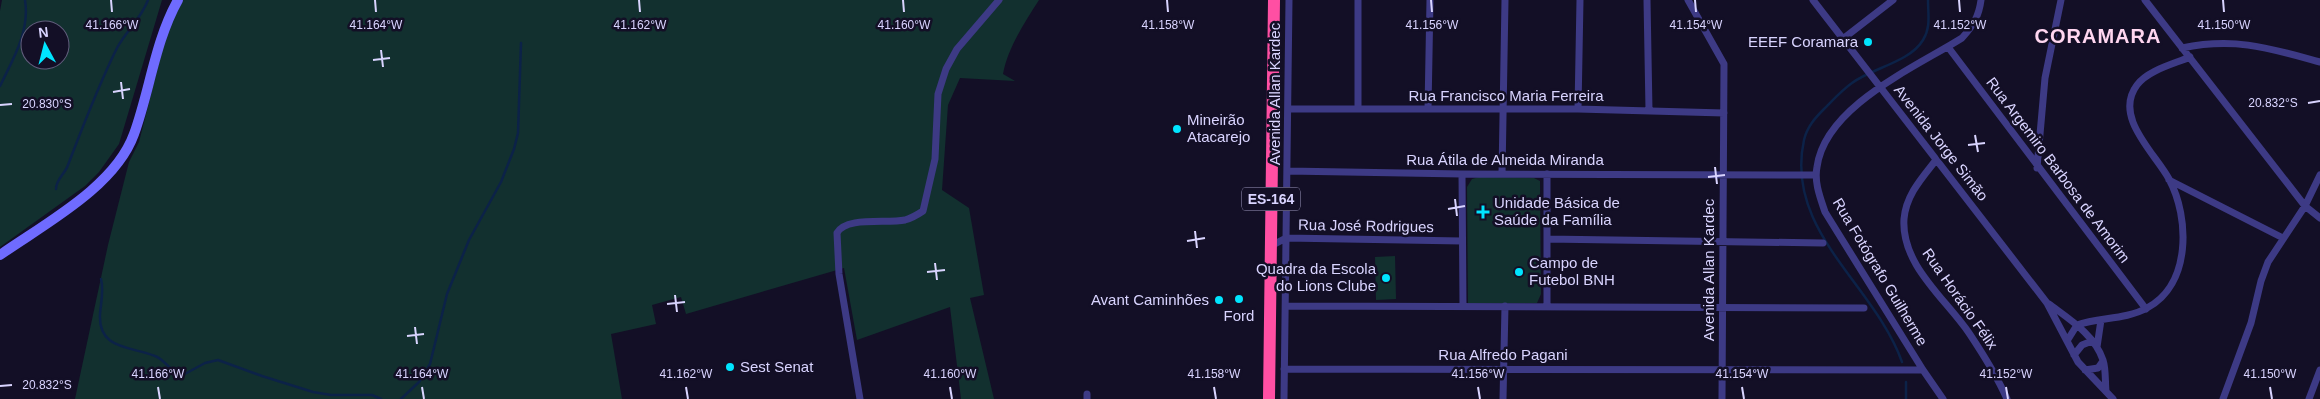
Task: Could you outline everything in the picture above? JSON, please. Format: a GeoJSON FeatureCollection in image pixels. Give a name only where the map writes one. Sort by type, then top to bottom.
{"type":"FeatureCollection","features":[{"type":"Feature","properties":{"kind":"highway","name":"ES-164"},"geometry":{"type":"LineString","coordinates":[[1269,399],[1274,0]]}},
{"type":"Feature","properties":{"kind":"street"},"geometry":{"type":"LineString","coordinates":[[0,255],[84,197],[111,171],[124,154],[134,135],[171,12],[178,0]]}},
{"type":"Feature","properties":{"kind":"street"},"geometry":{"type":"LineString","coordinates":[[860,399],[839,274],[837,233],[839,228],[849,223],[904,220],[915,217],[923,211],[935,159],[938,94],[946,69],[958,49],[1000,0]]}},
{"type":"Feature","properties":{"kind":"street","name":"Avenida Allan Kardec"},"geometry":{"type":"LineString","coordinates":[[1284,399],[1289,0]]}},
{"type":"Feature","properties":{"kind":"street"},"geometry":{"type":"LineString","coordinates":[[1358,0],[1358,109]]}},
{"type":"Feature","properties":{"kind":"street"},"geometry":{"type":"LineString","coordinates":[[1428,109],[1430,0]]}},
{"type":"Feature","properties":{"kind":"street"},"geometry":{"type":"LineString","coordinates":[[1502,174],[1505,0]]}},
{"type":"Feature","properties":{"kind":"street"},"geometry":{"type":"LineString","coordinates":[[1578,109],[1580,0]]}},
{"type":"Feature","properties":{"kind":"street"},"geometry":{"type":"LineString","coordinates":[[1647,0],[1649,110]]}},
{"type":"Feature","properties":{"kind":"street","name":"Avenida Allan Kardec"},"geometry":{"type":"LineString","coordinates":[[1688,0],[1724,64],[1722,399]]}},
{"type":"Feature","properties":{"kind":"street","name":"Avenida Jorge Simão"},"geometry":{"type":"LineString","coordinates":[[1813,0],[2047,303],[2074,355],[2085,370],[2113,399]]}},
{"type":"Feature","properties":{"kind":"street"},"geometry":{"type":"LineString","coordinates":[[1844,38],[1893,0]]}},
{"type":"Feature","properties":{"kind":"street","name":"Rua Fotógrafo Guilherme"},"geometry":{"type":"LineString","coordinates":[[1943,399],[1825,212],[1812,175],[1825,140],[1837,123],[1853,107],[1962,38],[1974,24],[1979,14],[1981,0]]}},
{"type":"Feature","properties":{"kind":"street"},"geometry":{"type":"LineString","coordinates":[[2037,168],[2045,78],[2061,0]]}},
{"type":"Feature","properties":{"kind":"street"},"geometry":{"type":"LineString","coordinates":[[2146,0],[2305,206],[2320,218]]}},
{"type":"Feature","properties":{"kind":"street"},"geometry":{"type":"LineString","coordinates":[[2182,48],[2204,44],[2234,43],[2262,46],[2320,62]]}},
{"type":"Feature","properties":{"kind":"street","name":"Rua Argemiro Barbosa de Amorim"},"geometry":{"type":"LineString","coordinates":[[1948,47],[2037,168],[2146,309]]}},
{"type":"Feature","properties":{"kind":"street"},"geometry":{"type":"LineString","coordinates":[[2067,341],[2076,325],[2146,309],[2170,289],[2177,276],[2182,257],[2182,229],[2178,204],[2169,180],[2138,134],[2131,116],[2130,103],[2137,84],[2149,75],[2190,58]]}},
{"type":"Feature","properties":{"kind":"street","name":"Rua Francisco Maria Ferreira"},"geometry":{"type":"LineString","coordinates":[[1288,109],[1578,109],[1724,113]]}},
{"type":"Feature","properties":{"kind":"street","name":"Rua Horácio Félix"},"geometry":{"type":"LineString","coordinates":[[1936,160],[1915,186],[1908,202],[1904,219],[1905,236],[1910,252],[1923,274],[1968,332],[2007,399]]}},
{"type":"Feature","properties":{"kind":"street","name":"Rua Átila de Almeida Miranda"},"geometry":{"type":"LineString","coordinates":[[1288,171],[1462,174],[1812,175]]}},
{"type":"Feature","properties":{"kind":"street"},"geometry":{"type":"LineString","coordinates":[[1462,174],[1463,306]]}},
{"type":"Feature","properties":{"kind":"street"},"geometry":{"type":"LineString","coordinates":[[1547,174],[1547,306]]}},
{"type":"Feature","properties":{"kind":"street"},"geometry":{"type":"LineString","coordinates":[[2223,399],[2251,323],[2261,280],[2268,262],[2305,206],[2320,175]]}},
{"type":"Feature","properties":{"kind":"street"},"geometry":{"type":"LineString","coordinates":[[2169,180],[2284,238]]}},
{"type":"Feature","properties":{"kind":"street","name":"Rua José Rodrigues"},"geometry":{"type":"LineString","coordinates":[[1271,246],[1286,238],[1462,241]]}},
{"type":"Feature","properties":{"kind":"street"},"geometry":{"type":"LineString","coordinates":[[1547,239],[1823,243]]}},
{"type":"Feature","properties":{"kind":"street","name":"Avenida Jorge Simão"},"geometry":{"type":"LineString","coordinates":[[2047,303],[2076,325],[2094,344],[2104,361],[2106,391]]}},
{"type":"Feature","properties":{"kind":"street"},"geometry":{"type":"LineString","coordinates":[[1286,306],[1864,308]]}},
{"type":"Feature","properties":{"kind":"street"},"geometry":{"type":"LineString","coordinates":[[1504,399],[1505,306]]}},
{"type":"Feature","properties":{"kind":"street"},"geometry":{"type":"LineString","coordinates":[[2074,355],[2082,345],[2094,344],[2102,320]]}},
{"type":"Feature","properties":{"kind":"street"},"geometry":{"type":"LineString","coordinates":[[2085,370],[2098,368],[2104,361]]}},
{"type":"Feature","properties":{"kind":"street","name":"Rua Alfredo Pagani"},"geometry":{"type":"LineString","coordinates":[[1284,368],[1504,368],[1722,371],[1923,370]]}},
{"type":"Feature","properties":{"kind":"street"},"geometry":{"type":"LineString","coordinates":[[2309,399],[2320,370]]}},
{"type":"Feature","properties":{"kind":"green space"},"geometry":{"type":"Polygon","coordinates":[[[2,0],[162,0],[119,144],[99,172],[85,186],[0,247],[0,11],[2,0]]]}},
{"type":"Feature","properties":{"kind":"green space"},"geometry":{"type":"Polygon","coordinates":[[[183,0],[1039,0],[1018,35],[1005,64],[1003,74],[1015,81],[960,78],[948,105],[942,190],[969,208],[984,295],[970,298],[994,399],[961,399],[950,307],[857,340],[844,268],[686,314],[681,297],[652,305],[656,324],[611,334],[622,399],[75,399],[108,245],[129,162],[139,142],[166,35],[183,0]]]}},
{"type":"Feature","properties":{"kind":"green space"},"geometry":{"type":"Polygon","coordinates":[[[1479,177],[1534,178],[1540,181],[1541,294],[1537,303],[1468,303],[1467,187],[1472,179],[1479,177]]]}},
{"type":"Feature","properties":{"kind":"green space","name":"Quadra da Escola do Lions Clube"},"geometry":{"type":"Polygon","coordinates":[[[1395,256],[1396,299],[1376,300],[1375,257],[1395,256]]]}},
{"type":"Feature","properties":{"kind":"waterway"},"geometry":{"type":"LineString","coordinates":[[0,86],[23,34],[26,12],[25,0]]}},
{"type":"Feature","properties":{"kind":"waterway"},"geometry":{"type":"LineString","coordinates":[[56,189],[57,182],[67,168],[97,91],[117,48],[148,0]]}},
{"type":"Feature","properties":{"kind":"waterway"},"geometry":{"type":"LineString","coordinates":[[1902,362],[1889,334],[1819,230],[1807,202],[1801,173],[1804,140],[1812,123],[1852,83],[1900,59],[1917,48],[1926,35],[1928,0]]}},
{"type":"Feature","properties":{"kind":"waterway"},"geometry":{"type":"LineString","coordinates":[[401,399],[419,382],[430,364],[447,294],[469,240],[501,182],[514,149],[518,133],[521,43]]}},
{"type":"Feature","properties":{"kind":"waterway"},"geometry":{"type":"LineString","coordinates":[[101,279],[100,314],[104,334],[117,345],[159,358],[179,374],[183,375],[205,363],[218,360],[313,392],[331,395],[372,395],[381,399]]}},
{"type":"Feature","properties":{"kind":"waterway"},"geometry":{"type":"LineString","coordinates":[[1906,382],[1906,399]]}},
{"type":"Feature","properties":{"kind":"place","name":"EEEF Coramara"},"geometry":{"type":"Point","coordinates":[1868,42]}},
{"type":"Feature","properties":{"kind":"place","name":"Mineirão Atacarejo"},"geometry":{"type":"Point","coordinates":[1177,129]}},
{"type":"Feature","properties":{"kind":"place","name":"Unidade Básica de Saúde da Família"},"geometry":{"type":"Point","coordinates":[1483,212]}},
{"type":"Feature","properties":{"kind":"place","name":"Campo de Futebol BNH"},"geometry":{"type":"Point","coordinates":[1519,272]}},
{"type":"Feature","properties":{"kind":"place","name":"Quadra da Escola do Lions Clube"},"geometry":{"type":"Point","coordinates":[1386,278]}},
{"type":"Feature","properties":{"kind":"place","name":"Ford"},"geometry":{"type":"Point","coordinates":[1239,299]}},
{"type":"Feature","properties":{"kind":"place","name":"Avant Caminhões"},"geometry":{"type":"Point","coordinates":[1219,300]}},
{"type":"Feature","properties":{"kind":"place","name":"Sest Senat"},"geometry":{"type":"Point","coordinates":[730,367]}},
{"type":"Feature","properties":{"kind":"district","name":"CORAMARA"},"geometry":{"type":"Point","coordinates":[2098,36]}}]}
